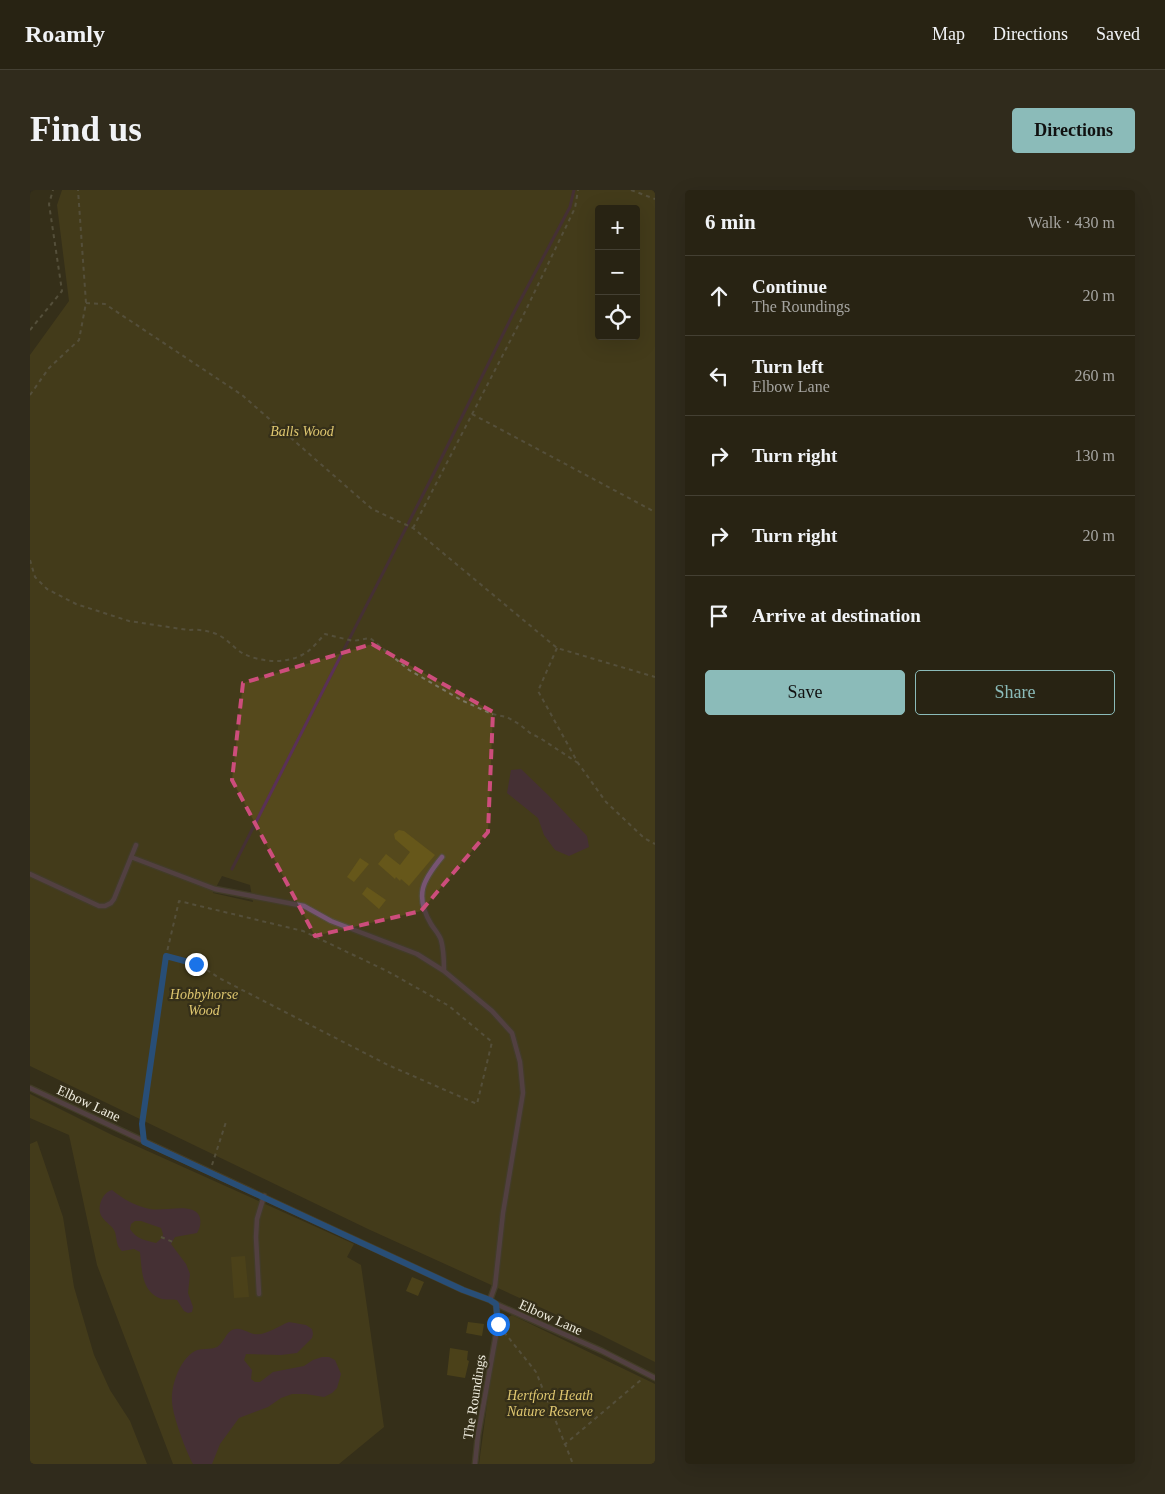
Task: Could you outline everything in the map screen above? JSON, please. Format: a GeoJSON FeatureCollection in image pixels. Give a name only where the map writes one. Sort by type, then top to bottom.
{"type":"FeatureCollection","features":[{"type":"Feature","properties":{"kind":"lane"},"geometry":{"type":"LineString","coordinates":[[30,874],[86,901],[99,906],[105,906],[114,900],[136,845]]}},
{"type":"Feature","properties":{"kind":"lane"},"geometry":{"type":"LineString","coordinates":[[131,856],[215,889],[304,906],[331,921],[417,954],[444,971],[492,1011],[512,1034],[520,1062],[523,1093],[503,1213],[494,1286],[490,1300]]}},
{"type":"Feature","properties":{"kind":"lane"},"geometry":{"type":"LineString","coordinates":[[442,857],[426,880],[422,889],[421,899],[430,923],[441,940],[444,971]]}},
{"type":"Feature","properties":{"kind":"lane","name":"Elbow Lane"},"geometry":{"type":"LineString","coordinates":[[30,1088],[463,1290],[490,1300],[602,1351],[655,1378]]}},
{"type":"Feature","properties":{"kind":"lane"},"geometry":{"type":"LineString","coordinates":[[259,1294],[256,1237],[257,1219],[264,1196]]}},
{"type":"Feature","properties":{"kind":"lane","name":"The Roundings"},"geometry":{"type":"LineString","coordinates":[[475,1464],[478,1435],[498,1324],[496,1304]]}},
{"type":"Feature","properties":{"kind":"path"},"geometry":{"type":"LineString","coordinates":[[30,330],[62,291],[49,204],[53,190]]}},
{"type":"Feature","properties":{"kind":"path"},"geometry":{"type":"LineString","coordinates":[[30,395],[49,368],[80,340],[86,303],[78,190]]}},
{"type":"Feature","properties":{"kind":"path"},"geometry":{"type":"LineString","coordinates":[[412,528],[522,318],[575,208],[578,190]]}},
{"type":"Feature","properties":{"kind":"path"},"geometry":{"type":"LineString","coordinates":[[631,190],[655,200]]}},
{"type":"Feature","properties":{"kind":"path"},"geometry":{"type":"LineString","coordinates":[[86,303],[105,304],[242,395],[372,509],[412,528],[557,648],[655,677]]}},
{"type":"Feature","properties":{"kind":"path"},"geometry":{"type":"LineString","coordinates":[[472,414],[655,512]]}},
{"type":"Feature","properties":{"kind":"path"},"geometry":{"type":"LineString","coordinates":[[30,560],[35,577],[47,589],[76,604],[130,621],[188,630],[197,629],[215,634],[221,636],[243,653],[262,660],[281,661],[301,655],[325,634],[353,641],[370,638],[409,670],[469,703],[492,714],[507,717],[519,724],[530,734],[540,738],[578,763]]}},
{"type":"Feature","properties":{"kind":"path"},"geometry":{"type":"LineString","coordinates":[[557,648],[538,691],[578,763],[606,802],[644,838],[655,844]]}},
{"type":"Feature","properties":{"kind":"path"},"geometry":{"type":"LineString","coordinates":[[144,1142],[142,1124],[166,956],[179,902],[303,931],[387,971],[449,1006],[492,1042],[478,1104],[388,1065],[221,979],[196,964],[166,956]]}},
{"type":"Feature","properties":{"kind":"path"},"geometry":{"type":"LineString","coordinates":[[210,1172],[226,1122]]}},
{"type":"Feature","properties":{"kind":"path"},"geometry":{"type":"LineString","coordinates":[[161,1237],[173,1242]]}},
{"type":"Feature","properties":{"kind":"path"},"geometry":{"type":"LineString","coordinates":[[498,1324],[536,1372],[573,1464]]}},
{"type":"Feature","properties":{"kind":"path"},"geometry":{"type":"LineString","coordinates":[[564,1445],[647,1374]]}},
{"type":"Feature","properties":{"kind":"highlighted area"},"geometry":{"type":"Polygon","coordinates":[[[372,644],[493,712],[488,832],[421,911],[315,936],[232,780],[243,683],[372,644]]]}},
{"type":"Feature","properties":{"kind":"green space"},"geometry":{"type":"Polygon","coordinates":[[[62,190],[655,190],[655,1362],[599,1334],[368,1229],[30,1066],[30,355],[69,301],[57,205],[62,190]],[[222,876],[213,893],[253,902],[250,885],[222,876]]]}},
{"type":"Feature","properties":{"kind":"green space"},"geometry":{"type":"Polygon","coordinates":[[[30,1094],[112,1135],[354,1244],[347,1257],[361,1265],[384,1427],[339,1464],[173,1464],[97,1265],[69,1135],[30,1118],[30,1094]]]}},
{"type":"Feature","properties":{"kind":"green space"},"geometry":{"type":"Polygon","coordinates":[[[37,1141],[63,1217],[74,1287],[94,1355],[110,1390],[130,1421],[147,1464],[30,1464],[30,1144],[37,1141]]]}},
{"type":"Feature","properties":{"kind":"green space","name":"Hertford Heath Nature Reserve"},"geometry":{"type":"Polygon","coordinates":[[[512,1315],[655,1384],[655,1464],[479,1464],[496,1338],[502,1321],[512,1315]]]}},
{"type":"Feature","properties":{"kind":"shaded area"},"geometry":{"type":"Polygon","coordinates":[[[521,769],[587,836],[589,847],[569,856],[555,850],[544,835],[538,818],[507,793],[511,770],[521,769]]]}},
{"type":"Feature","properties":{"kind":"shaded area"},"geometry":{"type":"Polygon","coordinates":[[[112,1190],[130,1202],[145,1208],[156,1210],[186,1208],[197,1213],[200,1218],[200,1228],[197,1233],[175,1237],[171,1244],[186,1264],[190,1274],[188,1293],[193,1307],[192,1312],[184,1311],[177,1300],[162,1299],[155,1296],[146,1286],[142,1273],[140,1252],[134,1249],[122,1251],[120,1249],[114,1230],[100,1214],[101,1201],[108,1191],[112,1190]],[[135,1221],[131,1224],[130,1229],[135,1235],[141,1239],[156,1243],[162,1238],[161,1228],[141,1221],[135,1221]]]}},
{"type":"Feature","properties":{"kind":"shaded area"},"geometry":{"type":"Polygon","coordinates":[[[289,1322],[306,1325],[312,1329],[312,1338],[297,1353],[281,1355],[246,1354],[244,1360],[252,1370],[251,1379],[255,1382],[260,1382],[273,1372],[304,1366],[313,1360],[329,1357],[335,1360],[341,1374],[337,1388],[324,1397],[292,1394],[281,1398],[268,1407],[239,1418],[220,1444],[212,1464],[193,1464],[180,1434],[172,1402],[173,1389],[180,1367],[189,1355],[195,1351],[217,1347],[233,1330],[240,1329],[258,1334],[289,1322]]]}},
{"type":"Feature","properties":{"kind":"building"},"geometry":{"type":"Polygon","coordinates":[[[399,830],[404,831],[435,855],[409,886],[401,879],[400,881],[396,877],[395,879],[378,864],[386,854],[400,865],[410,852],[395,839],[394,834],[399,830]]]}},
{"type":"Feature","properties":{"kind":"building"},"geometry":{"type":"Polygon","coordinates":[[[360,858],[369,864],[354,882],[347,877],[360,858]]]}},
{"type":"Feature","properties":{"kind":"building"},"geometry":{"type":"Polygon","coordinates":[[[367,887],[386,900],[379,909],[362,894],[367,887]]]}},
{"type":"Feature","properties":{"kind":"building"},"geometry":{"type":"Polygon","coordinates":[[[245,1256],[249,1297],[234,1298],[231,1257],[245,1256]]]}},
{"type":"Feature","properties":{"kind":"building"},"geometry":{"type":"Polygon","coordinates":[[[412,1277],[424,1282],[418,1296],[406,1291],[412,1277]]]}},
{"type":"Feature","properties":{"kind":"building"},"geometry":{"type":"Polygon","coordinates":[[[468,1322],[484,1324],[482,1336],[466,1333],[468,1322]]]}},
{"type":"Feature","properties":{"kind":"building"},"geometry":{"type":"Polygon","coordinates":[[[450,1348],[468,1351],[467,1360],[469,1361],[465,1378],[447,1375],[450,1348]]]}},
{"type":"Feature","properties":{"kind":"waterway"},"geometry":{"type":"LineString","coordinates":[[232,869],[512,316],[570,207],[574,190]]}},
{"type":"Feature","properties":{"kind":"route"},"geometry":{"type":"LineString","coordinates":[[196,964],[166,956],[142,1124],[144,1142],[463,1290],[490,1300],[496,1304],[498,1324]]}},
{"type":"Feature","properties":{"kind":"park label","name":"Balls Wood"},"geometry":{"type":"Point","coordinates":[302,431]}},
{"type":"Feature","properties":{"kind":"park label","name":"Hobbyhorse Wood"},"geometry":{"type":"Point","coordinates":[204,1002]}}]}
